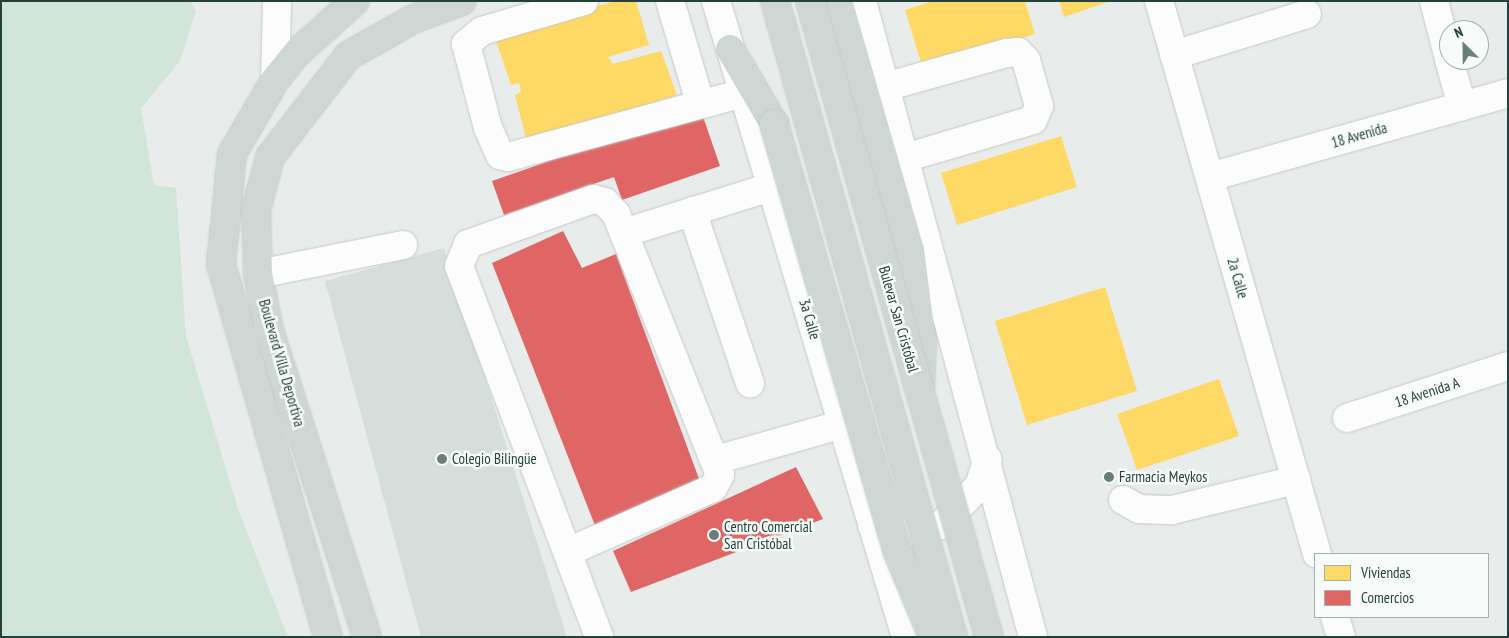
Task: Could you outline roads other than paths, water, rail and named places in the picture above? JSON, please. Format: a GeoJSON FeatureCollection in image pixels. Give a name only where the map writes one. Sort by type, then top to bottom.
{"type":"FeatureCollection","features":[{"type":"Feature","properties":{"kind":"main road","name":"Boulevard Villa Deportiva"},"geometry":{"type":"LineString","coordinates":[[367,637],[269,330],[258,274],[256,210],[270,157],[299,115],[348,56],[411,20],[462,1]]}},
{"type":"Feature","properties":{"kind":"main road"},"geometry":{"type":"LineString","coordinates":[[775,1],[953,637]]}},
{"type":"Feature","properties":{"kind":"main road","name":"Bulevar San Cristóbal"},"geometry":{"type":"LineString","coordinates":[[810,1],[989,637]]}},
{"type":"Feature","properties":{"kind":"main road"},"geometry":{"type":"LineString","coordinates":[[838,1],[910,250],[922,344],[920,390]]}},
{"type":"Feature","properties":{"kind":"main road"},"geometry":{"type":"LineString","coordinates":[[328,637],[270,443],[221,264],[232,154],[275,80],[322,28],[356,2]]}},
{"type":"Feature","properties":{"kind":"main road"},"geometry":{"type":"LineString","coordinates":[[730,49],[774,124],[898,554],[934,637]]}},
{"type":"Feature","properties":{"kind":"main road"},"geometry":{"type":"LineString","coordinates":[[270,443],[302,435]]}},
{"type":"Feature","properties":{"kind":"street"},"geometry":{"type":"LineString","coordinates":[[275,80],[277,1]]}},
{"type":"Feature","properties":{"kind":"street"},"geometry":{"type":"LineString","coordinates":[[584,1],[482,31],[466,44],[488,128],[500,155],[527,152],[700,102],[743,93]]}},
{"type":"Feature","properties":{"kind":"street"},"geometry":{"type":"LineString","coordinates":[[670,1],[700,102]]}},
{"type":"Feature","properties":{"kind":"street","name":"3a Calle"},"geometry":{"type":"LineString","coordinates":[[716,1],[840,425],[906,637]]}},
{"type":"Feature","properties":{"kind":"street"},"geometry":{"type":"LineString","coordinates":[[862,1],[988,459],[1033,637]]}},
{"type":"Feature","properties":{"kind":"street","name":"2a Calle"},"geometry":{"type":"LineString","coordinates":[[1159,1],[1317,553]]}},
{"type":"Feature","properties":{"kind":"street"},"geometry":{"type":"LineString","coordinates":[[1434,1],[1439,20]]}},
{"type":"Feature","properties":{"kind":"street"},"geometry":{"type":"LineString","coordinates":[[1174,55],[1307,14]]}},
{"type":"Feature","properties":{"kind":"street"},"geometry":{"type":"LineString","coordinates":[[886,87],[1006,53],[1023,55],[1039,106],[1033,120],[905,158]]}},
{"type":"Feature","properties":{"kind":"street"},"geometry":{"type":"LineString","coordinates":[[1452,70],[1462,106]]}},
{"type":"Feature","properties":{"kind":"street","name":"18 Avenida"},"geometry":{"type":"LineString","coordinates":[[1210,178],[1508,93]]}},
{"type":"Feature","properties":{"kind":"street"},"geometry":{"type":"LineString","coordinates":[[624,233],[771,187]]}},
{"type":"Feature","properties":{"kind":"street"},"geometry":{"type":"LineString","coordinates":[[570,551],[713,488],[720,475],[716,460],[624,233],[605,202],[593,200],[468,244],[458,266],[570,551],[599,637]]}},
{"type":"Feature","properties":{"kind":"street"},"geometry":{"type":"LineString","coordinates":[[692,211],[750,384]]}},
{"type":"Feature","properties":{"kind":"street"},"geometry":{"type":"LineString","coordinates":[[258,274],[403,245]]}},
{"type":"Feature","properties":{"kind":"street","name":"18 Avenida A"},"geometry":{"type":"LineString","coordinates":[[1347,418],[1508,366]]}},
{"type":"Feature","properties":{"kind":"street"},"geometry":{"type":"LineString","coordinates":[[716,460],[840,425]]}},
{"type":"Feature","properties":{"kind":"street"},"geometry":{"type":"LineString","coordinates":[[871,524],[882,533],[899,536],[941,525],[979,486],[988,459]]}},
{"type":"Feature","properties":{"kind":"street"},"geometry":{"type":"LineString","coordinates":[[1123,500],[1139,509],[1172,510],[1296,480]]}},
{"type":"Feature","properties":{"kind":"street"},"geometry":{"type":"LineString","coordinates":[[1335,618],[1341,637]]}},
{"type":"Feature","properties":{"kind":"place","name":"Colegio Bilingüe"},"geometry":{"type":"Point","coordinates":[442,459]}},
{"type":"Feature","properties":{"kind":"place","name":"Farmacia Meykos"},"geometry":{"type":"Point","coordinates":[1109,477]}},
{"type":"Feature","properties":{"kind":"place","name":"Centro Comercial San Cristóbal"},"geometry":{"type":"Point","coordinates":[714,535]}}]}
